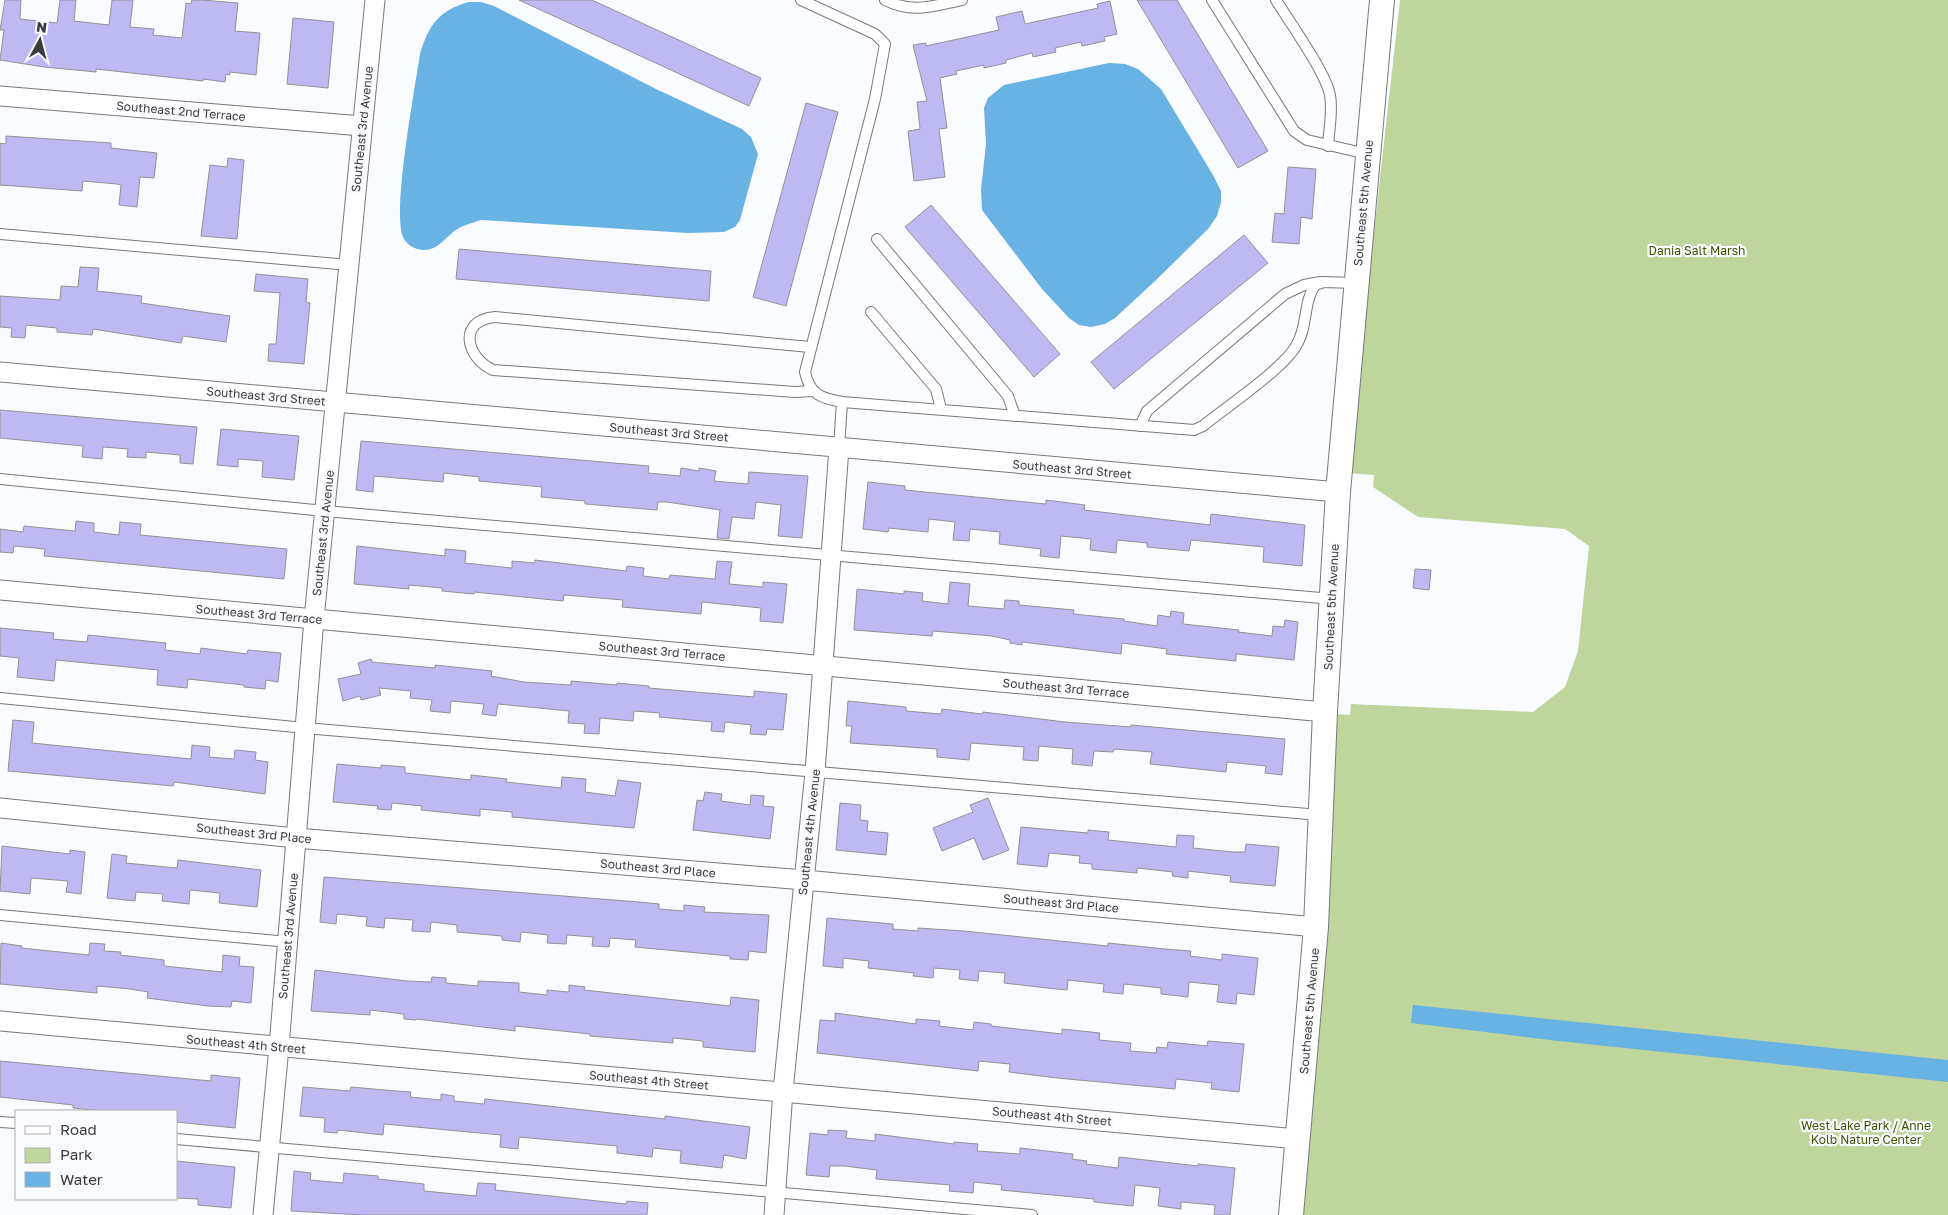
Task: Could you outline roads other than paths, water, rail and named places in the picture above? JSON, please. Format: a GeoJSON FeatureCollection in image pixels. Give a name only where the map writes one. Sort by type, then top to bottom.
{"type":"FeatureCollection","features":[{"type":"Feature","properties":{"kind":"street","name":"Southeast 3rd Avenue"},"geometry":{"type":"LineString","coordinates":[[263,1215],[288,942],[314,620],[337,402],[375,0]]}},
{"type":"Feature","properties":{"kind":"street","name":"Southeast 5th Avenue"},"geometry":{"type":"LineString","coordinates":[[1291,1215],[1316,927],[1325,712],[1338,492],[1382,0]]}},
{"type":"Feature","properties":{"kind":"street","name":"Southeast 2nd Terrace"},"geometry":{"type":"LineString","coordinates":[[0,96],[362,126]]}},
{"type":"Feature","properties":{"kind":"street","name":"Southeast 3rd Street"},"geometry":{"type":"LineString","coordinates":[[0,372],[1338,492]]}},
{"type":"Feature","properties":{"kind":"street","name":"Southeast 4th Avenue"},"geometry":{"type":"LineString","coordinates":[[774,1215],[824,666],[839,448]]}},
{"type":"Feature","properties":{"kind":"street","name":"Southeast 3rd Terrace"},"geometry":{"type":"LineString","coordinates":[[0,590],[1325,712]]}},
{"type":"Feature","properties":{"kind":"street","name":"Southeast 3rd Place"},"geometry":{"type":"LineString","coordinates":[[0,808],[296,838],[804,880],[1316,927]]}},
{"type":"Feature","properties":{"kind":"street","name":"Southeast 4th Street"},"geometry":{"type":"LineString","coordinates":[[0,1022],[1298,1138]]}},
{"type":"Feature","properties":{"kind":"lane"},"geometry":{"type":"LineString","coordinates":[[801,0],[875,34],[886,44],[875,99],[805,372],[807,382],[813,391],[822,398],[842,402],[1194,430],[1203,426],[1287,359],[1302,333],[1311,291],[1315,285],[1324,282]]}},
{"type":"Feature","properties":{"kind":"lane"},"geometry":{"type":"LineString","coordinates":[[885,0],[900,8],[914,10],[962,0]]}},
{"type":"Feature","properties":{"kind":"lane"},"geometry":{"type":"LineString","coordinates":[[1212,0],[1294,132],[1307,140],[1367,154]]}},
{"type":"Feature","properties":{"kind":"lane"},"geometry":{"type":"LineString","coordinates":[[1276,0],[1325,79],[1330,94],[1331,109],[1328,146]]}},
{"type":"Feature","properties":{"kind":"lane"},"geometry":{"type":"LineString","coordinates":[[0,234],[349,265]]}},
{"type":"Feature","properties":{"kind":"lane"},"geometry":{"type":"LineString","coordinates":[[877,239],[1008,396],[1015,416]]}},
{"type":"Feature","properties":{"kind":"lane"},"geometry":{"type":"LineString","coordinates":[[1140,426],[1147,411],[1285,294],[1304,285],[1324,282],[1356,283]]}},
{"type":"Feature","properties":{"kind":"lane"},"geometry":{"type":"LineString","coordinates":[[871,312],[936,389],[942,409]]}},
{"type":"Feature","properties":{"kind":"lane"},"geometry":{"type":"LineString","coordinates":[[810,347],[495,317],[477,322],[470,332],[469,343],[474,355],[482,365],[493,370],[795,392],[813,391]]}},
{"type":"Feature","properties":{"kind":"lane"},"geometry":{"type":"LineString","coordinates":[[839,448],[842,402]]}},
{"type":"Feature","properties":{"kind":"lane"},"geometry":{"type":"LineString","coordinates":[[0,479],[325,511],[1332,599]]}},
{"type":"Feature","properties":{"kind":"lane"},"geometry":{"type":"LineString","coordinates":[[0,698],[305,728],[1320,815]]}},
{"type":"Feature","properties":{"kind":"lane"},"geometry":{"type":"LineString","coordinates":[[0,915],[288,942]]}},
{"type":"Feature","properties":{"kind":"lane"},"geometry":{"type":"LineString","coordinates":[[0,1122],[15,1123]]}},
{"type":"Feature","properties":{"kind":"lane"},"geometry":{"type":"LineString","coordinates":[[178,1138],[269,1148],[1032,1215]]}},
{"type":"Feature","properties":{"kind":"water"},"geometry":{"type":"Polygon","coordinates":[[[469,2],[481,2],[494,6],[656,89],[742,129],[751,137],[758,154],[740,220],[735,227],[724,232],[688,233],[481,220],[459,228],[434,248],[417,249],[408,244],[403,237],[400,224],[400,203],[420,54],[427,35],[436,21],[450,10],[469,2]]]}},
{"type":"Feature","properties":{"kind":"water"},"geometry":{"type":"Polygon","coordinates":[[[1109,63],[1125,64],[1138,69],[1161,89],[1213,175],[1221,191],[1221,202],[1217,216],[1208,229],[1155,281],[1115,318],[1105,324],[1091,327],[1079,325],[1069,318],[1042,289],[982,210],[981,190],[986,144],[984,108],[988,98],[1004,85],[1109,63]]]}},
{"type":"Feature","properties":{"kind":"water"},"geometry":{"type":"Polygon","coordinates":[[[1413,1005],[1948,1060],[1948,1082],[1558,1041],[1411,1023],[1413,1005]]]}},
{"type":"Feature","properties":{"kind":"park label","name":"Dania Salt Marsh"},"geometry":{"type":"Point","coordinates":[1697,250]}},
{"type":"Feature","properties":{"kind":"park label","name":"West Lake Park / Anne Kolb Nature Center"},"geometry":{"type":"Point","coordinates":[1866,1132]}}]}
